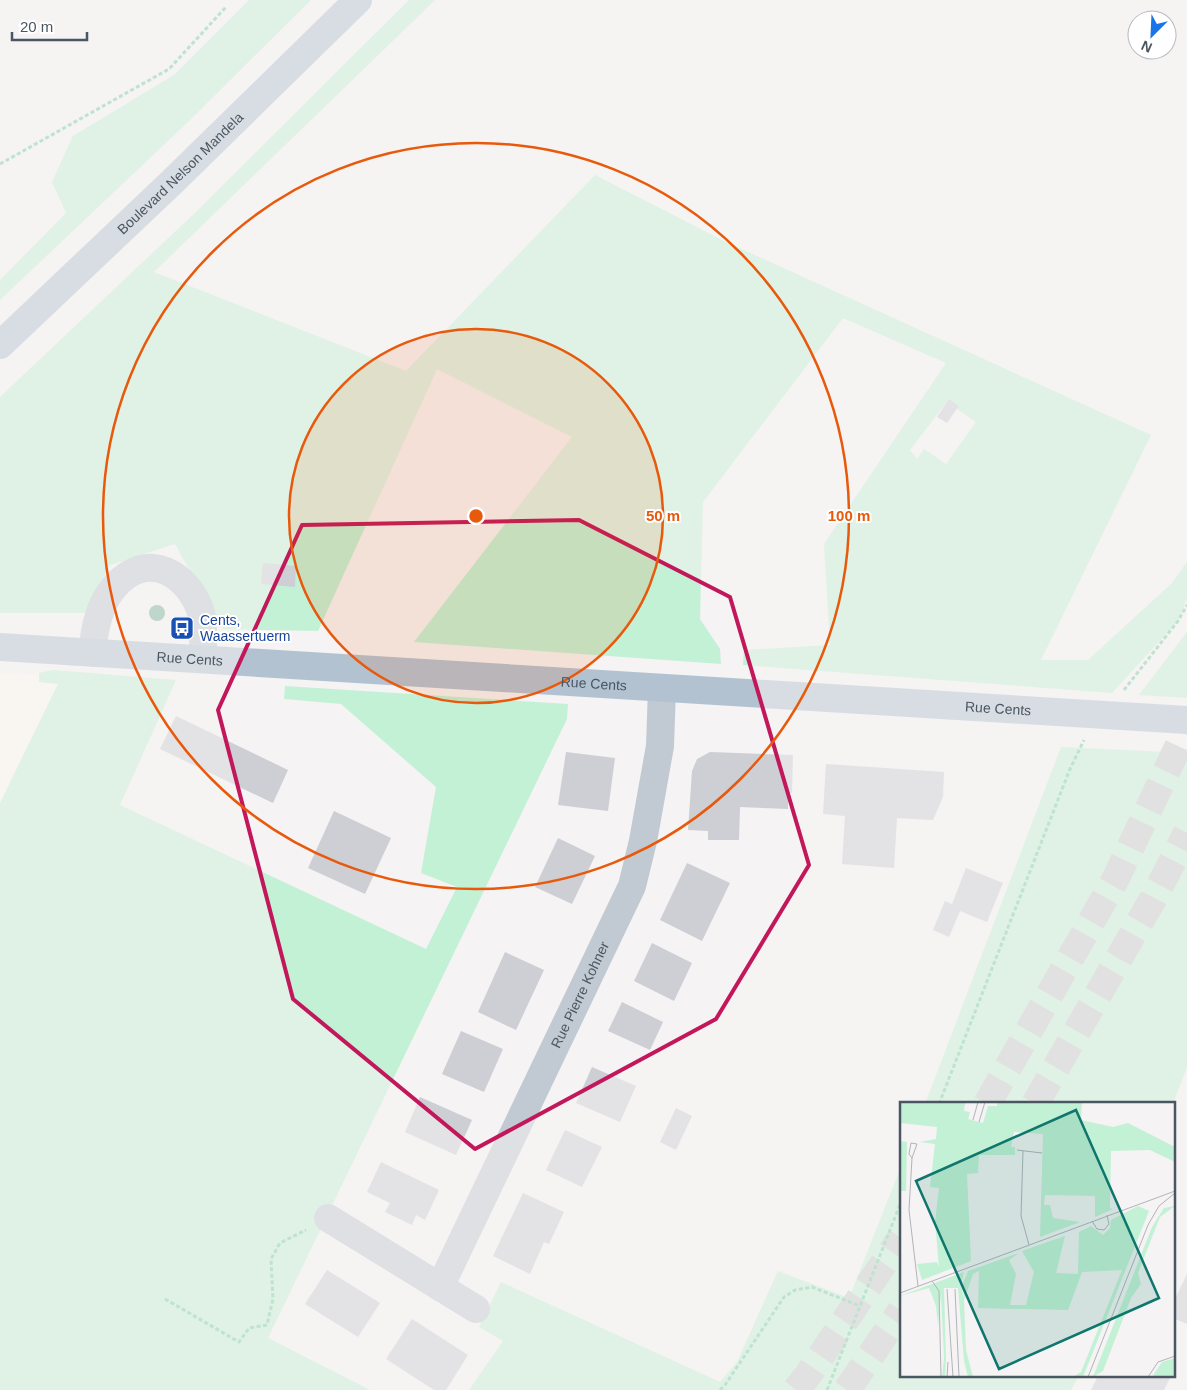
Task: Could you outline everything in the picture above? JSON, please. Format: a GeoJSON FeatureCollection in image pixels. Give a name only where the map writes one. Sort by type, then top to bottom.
{"type":"FeatureCollection","features":[{"type":"Feature","properties":{"kind":"main road","name":"Boulevard Nelson Mandela"},"geometry":{"type":"LineString","coordinates":[[0,345],[178,176],[358,0]]}},
{"type":"Feature","properties":{"kind":"main road","name":"Rue Cents"},"geometry":{"type":"LineString","coordinates":[[0,647],[1187,720]]}},
{"type":"Feature","properties":{"kind":"street"},"geometry":{"type":"LineString","coordinates":[[93,653],[93,636],[99,614],[108,595],[122,579],[138,569],[155,567],[170,572],[185,584],[195,598],[202,616],[204,641],[202,659]]}},
{"type":"Feature","properties":{"kind":"street","name":"Rue Pierre Kohner"},"geometry":{"type":"LineString","coordinates":[[440,1286],[632,886],[643,841],[660,746],[662,688]]}},
{"type":"Feature","properties":{"kind":"street"},"geometry":{"type":"LineString","coordinates":[[328,1218],[476,1309]]}},
{"type":"Feature","properties":{"kind":"path"},"geometry":{"type":"LineString","coordinates":[[0,164],[169,69],[226,8]]}},
{"type":"Feature","properties":{"kind":"path"},"geometry":{"type":"LineString","coordinates":[[940,1102],[1070,769],[1085,739],[1178,621],[1187,605]]}},
{"type":"Feature","properties":{"kind":"path"},"geometry":{"type":"LineString","coordinates":[[827,1390],[900,1205]]}},
{"type":"Feature","properties":{"kind":"path"},"geometry":{"type":"LineString","coordinates":[[165,1299],[239,1342],[249,1328],[267,1325],[273,1300],[271,1259],[280,1243],[328,1218]]}},
{"type":"Feature","properties":{"kind":"path"},"geometry":{"type":"LineString","coordinates":[[720,1390],[784,1297],[795,1290],[812,1287],[860,1306]]}},
{"type":"Feature","properties":{"kind":"highlighted area"},"geometry":{"type":"Polygon","coordinates":[[[579,520],[730,597],[809,865],[716,1019],[475,1149],[293,999],[218,710],[302,525],[579,520]]]}},
{"type":"Feature","properties":{"kind":"shaded area"},"geometry":{"type":"Polygon","coordinates":[[[0,673],[31,675],[39,673],[39,682],[58,684],[0,803],[0,673]]]}},
{"type":"Feature","properties":{"kind":"green space"},"geometry":{"type":"Polygon","coordinates":[[[249,0],[311,0],[190,120],[0,300],[0,280],[66,213],[52,182],[73,136],[174,75],[249,0]]]}},
{"type":"Feature","properties":{"kind":"green space"},"geometry":{"type":"Polygon","coordinates":[[[409,0],[435,0],[154,272],[406,371],[595,175],[724,241],[1151,435],[1041,660],[1088,660],[1172,583],[1187,562],[1187,598],[1178,621],[1112,693],[743,665],[744,650],[830,645],[824,544],[946,363],[843,318],[703,502],[700,619],[720,649],[721,664],[414,642],[572,437],[437,369],[318,631],[223,629],[175,544],[110,565],[85,613],[0,613],[0,397],[198,210],[409,0]],[[949,399],[910,450],[917,459],[924,449],[946,464],[976,422],[957,409],[959,406],[949,399]]]}},
{"type":"Feature","properties":{"kind":"green space"},"geometry":{"type":"Polygon","coordinates":[[[1187,632],[1187,698],[1139,695],[1187,632]]]}},
{"type":"Feature","properties":{"kind":"green space"},"geometry":{"type":"Polygon","coordinates":[[[53,670],[176,680],[120,805],[426,949],[457,887],[421,873],[436,787],[341,704],[284,699],[285,686],[568,704],[567,719],[268,1338],[370,1390],[0,1390],[0,803],[58,684],[39,682],[39,673],[53,670]]]}},
{"type":"Feature","properties":{"kind":"green space"},"geometry":{"type":"Polygon","coordinates":[[[1061,747],[1187,753],[1187,1067],[1174,1102],[926,1102],[1061,747]]]}},
{"type":"Feature","properties":{"kind":"green space"},"geometry":{"type":"Polygon","coordinates":[[[900,1170],[900,1378],[1078,1378],[1071,1390],[469,1390],[503,1341],[479,1327],[501,1282],[720,1382],[737,1362],[778,1271],[849,1298],[900,1170]]]}},
{"type":"Feature","properties":{"kind":"building"},"geometry":{"type":"Polygon","coordinates":[[[949,399],[959,406],[947,423],[937,417],[949,399]]]}},
{"type":"Feature","properties":{"kind":"building"},"geometry":{"type":"Polygon","coordinates":[[[263,563],[296,566],[295,587],[261,584],[263,563]]]}},
{"type":"Feature","properties":{"kind":"building"},"geometry":{"type":"Polygon","coordinates":[[[176,716],[288,770],[273,803],[160,749],[176,716]]]}},
{"type":"Feature","properties":{"kind":"building"},"geometry":{"type":"Polygon","coordinates":[[[566,752],[615,758],[608,811],[558,805],[566,752]]]}},
{"type":"Feature","properties":{"kind":"building"},"geometry":{"type":"Polygon","coordinates":[[[710,752],[793,755],[792,793],[788,793],[788,809],[740,807],[739,840],[708,840],[708,831],[688,830],[692,771],[697,759],[710,752]]]}},
{"type":"Feature","properties":{"kind":"building"},"geometry":{"type":"Polygon","coordinates":[[[826,764],[944,772],[943,797],[933,820],[897,818],[894,868],[842,864],[845,816],[823,814],[826,764]]]}},
{"type":"Feature","properties":{"kind":"building"},"geometry":{"type":"Polygon","coordinates":[[[334,811],[391,838],[365,894],[308,868],[334,811]]]}},
{"type":"Feature","properties":{"kind":"building"},"geometry":{"type":"Polygon","coordinates":[[[558,838],[595,856],[572,904],[535,887],[558,838]]]}},
{"type":"Feature","properties":{"kind":"building"},"geometry":{"type":"Polygon","coordinates":[[[687,863],[730,883],[702,941],[660,920],[687,863]]]}},
{"type":"Feature","properties":{"kind":"building"},"geometry":{"type":"Polygon","coordinates":[[[966,868],[1003,883],[987,922],[960,911],[949,937],[933,930],[945,901],[952,904],[966,868]]]}},
{"type":"Feature","properties":{"kind":"building"},"geometry":{"type":"Polygon","coordinates":[[[652,943],[692,963],[674,1001],[634,981],[652,943]]]}},
{"type":"Feature","properties":{"kind":"building"},"geometry":{"type":"Polygon","coordinates":[[[505,952],[544,970],[516,1030],[478,1012],[505,952]]]}},
{"type":"Feature","properties":{"kind":"building"},"geometry":{"type":"Polygon","coordinates":[[[622,1002],[663,1022],[650,1050],[608,1031],[622,1002]]]}},
{"type":"Feature","properties":{"kind":"building"},"geometry":{"type":"Polygon","coordinates":[[[461,1031],[503,1049],[484,1092],[442,1074],[461,1031]]]}},
{"type":"Feature","properties":{"kind":"building"},"geometry":{"type":"Polygon","coordinates":[[[592,1067],[636,1086],[620,1122],[576,1103],[592,1067]]]}},
{"type":"Feature","properties":{"kind":"building"},"geometry":{"type":"Polygon","coordinates":[[[420,1097],[472,1120],[456,1155],[405,1132],[420,1097]]]}},
{"type":"Feature","properties":{"kind":"building"},"geometry":{"type":"Polygon","coordinates":[[[676,1108],[692,1116],[676,1150],[660,1142],[676,1108]]]}},
{"type":"Feature","properties":{"kind":"building"},"geometry":{"type":"Polygon","coordinates":[[[565,1130],[602,1147],[582,1187],[546,1170],[565,1130]]]}},
{"type":"Feature","properties":{"kind":"building"},"geometry":{"type":"Polygon","coordinates":[[[381,1162],[439,1190],[425,1220],[416,1215],[412,1225],[385,1212],[390,1203],[367,1192],[381,1162]]]}},
{"type":"Feature","properties":{"kind":"building"},"geometry":{"type":"Polygon","coordinates":[[[523,1193],[564,1212],[549,1244],[544,1242],[530,1274],[493,1256],[523,1193]]]}},
{"type":"Feature","properties":{"kind":"building"},"geometry":{"type":"Polygon","coordinates":[[[327,1270],[380,1303],[358,1337],[305,1304],[327,1270]]]}},
{"type":"Feature","properties":{"kind":"building"},"geometry":{"type":"Polygon","coordinates":[[[1187,1274],[1187,1324],[1174,1318],[1174,1301],[1187,1274]]]}},
{"type":"Feature","properties":{"kind":"building"},"geometry":{"type":"Polygon","coordinates":[[[412,1319],[468,1355],[446,1390],[434,1390],[386,1359],[412,1319]]]}},
{"type":"Feature","properties":{"kind":"building"},"geometry":{"type":"Polygon","coordinates":[[[1097,1378],[1170,1378],[1164,1390],[1091,1390],[1097,1378]]]}},
{"type":"Feature","properties":{"kind":"tunnel"},"geometry":{"type":"LineString","coordinates":[[988,1102],[1115,880],[1187,728]]}},
{"type":"Feature","properties":{"kind":"tunnel"},"geometry":{"type":"LineString","coordinates":[[1036,1102],[1153,899],[1187,833]]}},
{"type":"Feature","properties":{"kind":"tunnel"},"geometry":{"type":"LineString","coordinates":[[796,1390],[900,1239]]}},
{"type":"Feature","properties":{"kind":"tunnel"},"geometry":{"type":"LineString","coordinates":[[847,1390],[900,1312]]}},
{"type":"Feature","properties":{"kind":"place","name":"Cents, Waassertuerm"},"geometry":{"type":"Point","coordinates":[182,628]}}]}
